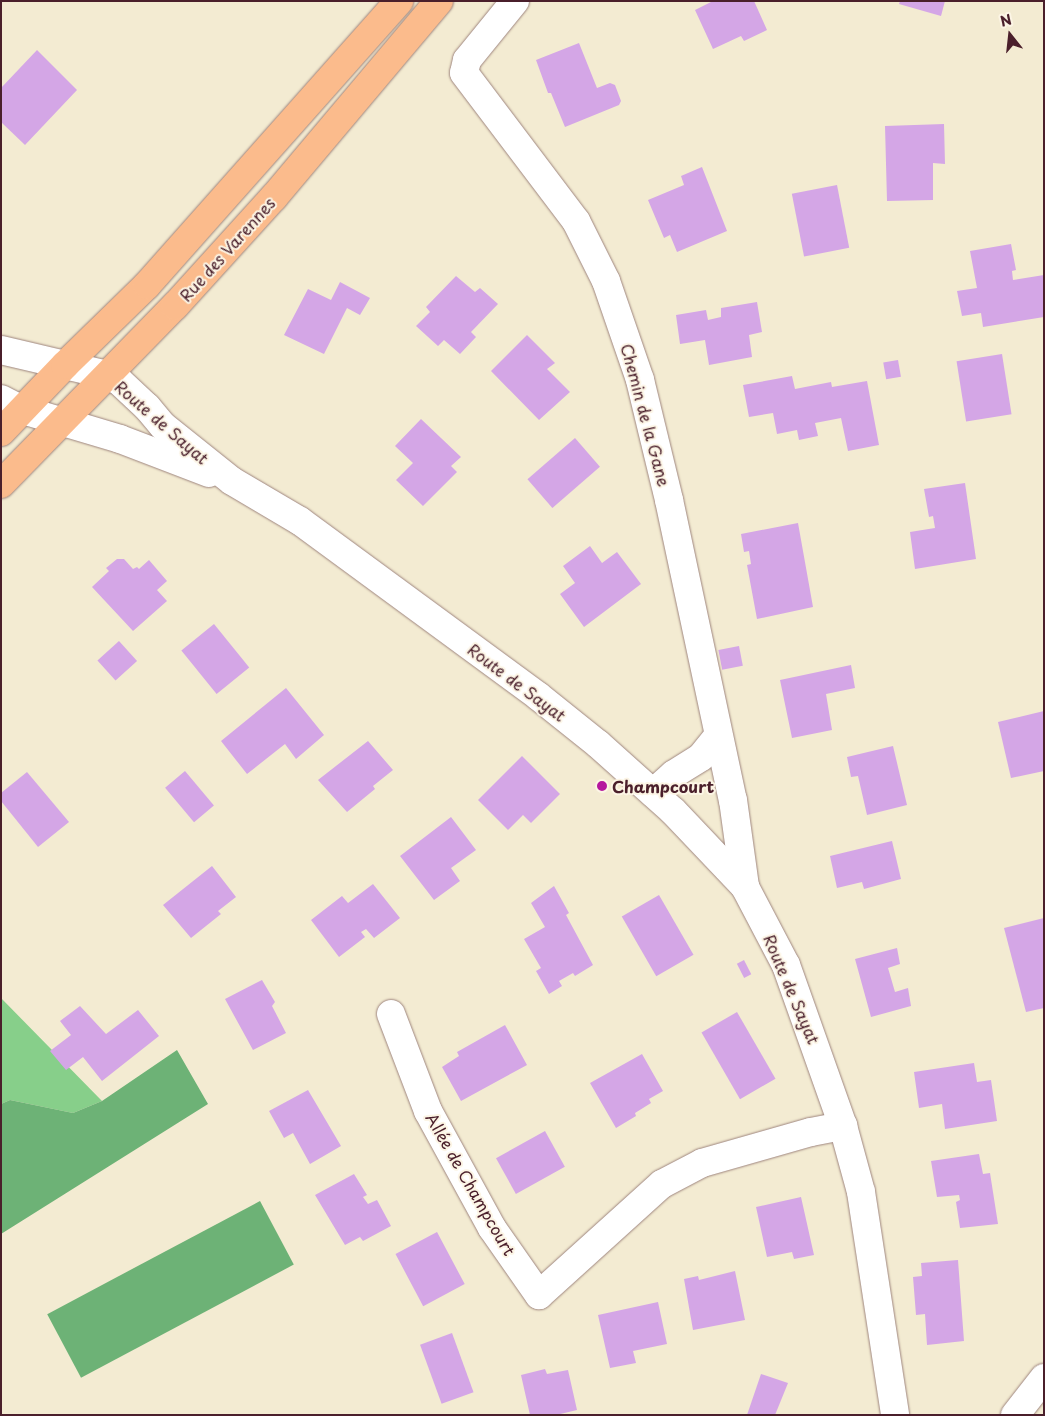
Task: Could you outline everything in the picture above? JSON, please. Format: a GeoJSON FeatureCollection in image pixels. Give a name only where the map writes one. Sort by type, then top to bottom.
{"type":"FeatureCollection","features":[{"type":"Feature","properties":{"kind":"main road"},"geometry":{"type":"LineString","coordinates":[[1,432],[12,404],[66,365],[147,285],[398,1]]}},
{"type":"Feature","properties":{"kind":"main road","name":"Rue des Varennes"},"geometry":{"type":"LineString","coordinates":[[1,484],[64,422],[274,197],[439,1]]}},
{"type":"Feature","properties":{"kind":"street","name":"Chemin de la Gane"},"geometry":{"type":"LineString","coordinates":[[515,1],[467,60],[464,73],[576,221],[606,281],[640,380],[668,500],[717,737],[732,800],[745,887]]}},
{"type":"Feature","properties":{"kind":"street","name":"Route de Sayat"},"geometry":{"type":"LineString","coordinates":[[1,350],[108,375],[132,392],[163,426],[232,481],[300,521],[530,690],[598,744],[707,844],[745,887],[786,965],[844,1126],[861,1192],[895,1415]]}},
{"type":"Feature","properties":{"kind":"street","name":"Route de Sayat"},"geometry":{"type":"LineString","coordinates":[[12,404],[120,439],[232,481]]}},
{"type":"Feature","properties":{"kind":"street"},"geometry":{"type":"LineString","coordinates":[[652,793],[674,774],[702,758],[717,737]]}},
{"type":"Feature","properties":{"kind":"street","name":"Allée de Champcourt"},"geometry":{"type":"LineString","coordinates":[[391,1014],[428,1111],[492,1228],[539,1295],[662,1184],[702,1163],[811,1132],[844,1126]]}},
{"type":"Feature","properties":{"kind":"street"},"geometry":{"type":"LineString","coordinates":[[1007,1415],[1029,1397]]}},
{"type":"Feature","properties":{"kind":"green space"},"geometry":{"type":"Polygon","coordinates":[[[1,998],[102,1101],[73,1113],[10,1100],[1,1104],[1,998]]]}},
{"type":"Feature","properties":{"kind":"green space"},"geometry":{"type":"Polygon","coordinates":[[[177,1050],[208,1104],[1,1234],[1,1104],[10,1100],[73,1113],[102,1101],[177,1050]]]}},
{"type":"Feature","properties":{"kind":"green space"},"geometry":{"type":"Polygon","coordinates":[[[260,1201],[294,1265],[81,1378],[47,1314],[260,1201]]]}},
{"type":"Feature","properties":{"kind":"building"},"geometry":{"type":"Polygon","coordinates":[[[713,1],[754,1],[767,30],[744,41],[741,36],[713,49],[695,10],[713,1]]]}},
{"type":"Feature","properties":{"kind":"building"},"geometry":{"type":"Polygon","coordinates":[[[900,1],[945,1],[941,16],[899,4],[900,1]]]}},
{"type":"Feature","properties":{"kind":"building"},"geometry":{"type":"Polygon","coordinates":[[[579,43],[597,88],[610,83],[615,85],[621,101],[619,105],[565,127],[551,93],[548,93],[536,60],[579,43]]]}},
{"type":"Feature","properties":{"kind":"building"},"geometry":{"type":"Polygon","coordinates":[[[37,50],[77,90],[25,145],[1,122],[1,88],[37,50]]]}},
{"type":"Feature","properties":{"kind":"building"},"geometry":{"type":"Polygon","coordinates":[[[944,124],[945,164],[933,163],[933,200],[887,201],[885,126],[944,124]]]}},
{"type":"Feature","properties":{"kind":"building"},"geometry":{"type":"Polygon","coordinates":[[[702,167],[727,231],[677,252],[670,235],[664,238],[648,200],[684,185],[681,176],[702,167]]]}},
{"type":"Feature","properties":{"kind":"building"},"geometry":{"type":"Polygon","coordinates":[[[837,185],[849,248],[804,257],[792,194],[837,185]]]}},
{"type":"Feature","properties":{"kind":"building"},"geometry":{"type":"Polygon","coordinates":[[[1011,244],[1016,270],[1012,271],[1013,280],[1044,275],[1044,317],[983,327],[981,313],[962,316],[957,291],[977,288],[970,251],[1011,244]]]}},
{"type":"Feature","properties":{"kind":"building"},"geometry":{"type":"Polygon","coordinates":[[[456,276],[475,292],[480,288],[498,304],[471,332],[476,337],[460,354],[444,340],[438,346],[416,326],[430,312],[426,307],[456,276]]]}},
{"type":"Feature","properties":{"kind":"building"},"geometry":{"type":"Polygon","coordinates":[[[340,282],[370,298],[360,315],[347,308],[324,354],[284,335],[308,289],[331,300],[340,282]]]}},
{"type":"Feature","properties":{"kind":"building"},"geometry":{"type":"Polygon","coordinates":[[[757,302],[762,332],[749,335],[752,357],[709,365],[705,340],[680,344],[676,315],[706,310],[708,320],[721,317],[721,308],[757,302]]]}},
{"type":"Feature","properties":{"kind":"building"},"geometry":{"type":"Polygon","coordinates":[[[527,335],[555,363],[547,369],[570,392],[539,420],[491,371],[527,335]]]}},
{"type":"Feature","properties":{"kind":"building"},"geometry":{"type":"Polygon","coordinates":[[[1002,354],[1012,414],[966,421],[957,361],[1002,354]]]}},
{"type":"Feature","properties":{"kind":"building"},"geometry":{"type":"Polygon","coordinates":[[[898,360],[901,377],[886,379],[883,363],[898,360]]]}},
{"type":"Feature","properties":{"kind":"building"},"geometry":{"type":"Polygon","coordinates":[[[792,376],[795,389],[831,382],[832,387],[867,381],[879,445],[848,451],[841,418],[815,423],[818,436],[799,440],[797,430],[777,434],[773,413],[749,417],[743,385],[792,376]]]}},
{"type":"Feature","properties":{"kind":"building"},"geometry":{"type":"Polygon","coordinates":[[[421,419],[461,457],[451,466],[457,472],[423,506],[396,480],[413,463],[395,446],[421,419]]]}},
{"type":"Feature","properties":{"kind":"building"},"geometry":{"type":"Polygon","coordinates":[[[575,438],[600,467],[552,508],[527,479],[575,438]]]}},
{"type":"Feature","properties":{"kind":"building"},"geometry":{"type":"Polygon","coordinates":[[[965,483],[976,559],[915,569],[910,532],[935,528],[933,516],[929,517],[924,489],[965,483]]]}},
{"type":"Feature","properties":{"kind":"building"},"geometry":{"type":"Polygon","coordinates":[[[798,523],[813,607],[757,619],[747,565],[751,564],[749,551],[744,552],[741,534],[798,523]]]}},
{"type":"Feature","properties":{"kind":"building"},"geometry":{"type":"Polygon","coordinates":[[[590,546],[602,563],[617,552],[641,584],[584,627],[560,594],[575,583],[563,566],[590,546]]]}},
{"type":"Feature","properties":{"kind":"building"},"geometry":{"type":"Polygon","coordinates":[[[117,559],[124,559],[133,569],[137,567],[139,569],[149,560],[167,581],[157,590],[167,601],[133,631],[92,587],[109,571],[106,568],[117,559]]]}},
{"type":"Feature","properties":{"kind":"building"},"geometry":{"type":"Polygon","coordinates":[[[214,624],[249,668],[217,694],[181,650],[214,624]]]}},
{"type":"Feature","properties":{"kind":"building"},"geometry":{"type":"Polygon","coordinates":[[[119,641],[137,661],[116,680],[97,660],[119,641]]]}},
{"type":"Feature","properties":{"kind":"building"},"geometry":{"type":"Polygon","coordinates":[[[739,646],[743,666],[722,670],[718,650],[739,646]]]}},
{"type":"Feature","properties":{"kind":"building"},"geometry":{"type":"Polygon","coordinates":[[[851,665],[855,688],[826,694],[832,730],[792,738],[780,680],[851,665]]]}},
{"type":"Feature","properties":{"kind":"building"},"geometry":{"type":"Polygon","coordinates":[[[286,688],[324,735],[296,759],[285,744],[247,774],[221,741],[286,688]]]}},
{"type":"Feature","properties":{"kind":"building"},"geometry":{"type":"Polygon","coordinates":[[[1044,711],[1044,771],[1011,778],[998,722],[1044,711]]]}},
{"type":"Feature","properties":{"kind":"building"},"geometry":{"type":"Polygon","coordinates":[[[368,741],[393,770],[373,786],[375,789],[347,812],[318,780],[368,741]]]}},
{"type":"Feature","properties":{"kind":"building"},"geometry":{"type":"Polygon","coordinates":[[[893,746],[907,805],[867,815],[858,776],[851,777],[847,757],[893,746]]]}},
{"type":"Feature","properties":{"kind":"building"},"geometry":{"type":"Polygon","coordinates":[[[522,756],[560,794],[531,823],[523,815],[508,830],[478,800],[522,756]]]}},
{"type":"Feature","properties":{"kind":"building"},"geometry":{"type":"Polygon","coordinates":[[[185,771],[214,805],[194,822],[165,788],[185,771]]]}},
{"type":"Feature","properties":{"kind":"building"},"geometry":{"type":"Polygon","coordinates":[[[27,772],[69,822],[38,847],[1,801],[1,793],[27,772]]]}},
{"type":"Feature","properties":{"kind":"building"},"geometry":{"type":"Polygon","coordinates":[[[451,817],[476,850],[451,868],[460,881],[434,900],[400,856],[451,817]]]}},
{"type":"Feature","properties":{"kind":"building"},"geometry":{"type":"Polygon","coordinates":[[[892,841],[901,879],[864,889],[862,882],[837,888],[830,856],[892,841]]]}},
{"type":"Feature","properties":{"kind":"building"},"geometry":{"type":"Polygon","coordinates":[[[212,866],[236,897],[218,911],[221,914],[191,938],[163,905],[212,866]]]}},
{"type":"Feature","properties":{"kind":"building"},"geometry":{"type":"Polygon","coordinates":[[[373,884],[400,918],[374,938],[366,929],[361,932],[365,937],[339,957],[311,920],[342,896],[348,903],[373,884]]]}},
{"type":"Feature","properties":{"kind":"building"},"geometry":{"type":"Polygon","coordinates":[[[554,886],[569,913],[566,915],[593,965],[575,976],[573,973],[559,981],[562,986],[549,994],[536,971],[541,968],[524,939],[545,927],[531,903],[554,886]]]}},
{"type":"Feature","properties":{"kind":"building"},"geometry":{"type":"Polygon","coordinates":[[[659,895],[694,955],[656,976],[622,917],[659,895]]]}},
{"type":"Feature","properties":{"kind":"building"},"geometry":{"type":"Polygon","coordinates":[[[1044,918],[1044,1008],[1026,1012],[1004,928],[1044,918]]]}},
{"type":"Feature","properties":{"kind":"building"},"geometry":{"type":"Polygon","coordinates":[[[897,948],[900,964],[888,968],[895,992],[908,988],[911,1006],[871,1017],[855,959],[897,948]]]}},
{"type":"Feature","properties":{"kind":"building"},"geometry":{"type":"Polygon","coordinates":[[[744,960],[751,974],[744,978],[737,964],[744,960]]]}},
{"type":"Feature","properties":{"kind":"building"},"geometry":{"type":"Polygon","coordinates":[[[262,980],[275,1002],[272,1006],[286,1033],[253,1050],[225,999],[262,980]]]}},
{"type":"Feature","properties":{"kind":"building"},"geometry":{"type":"Polygon","coordinates":[[[80,1006],[106,1034],[138,1010],[159,1036],[102,1081],[83,1057],[66,1070],[50,1051],[71,1035],[60,1021],[80,1006]]]}},
{"type":"Feature","properties":{"kind":"building"},"geometry":{"type":"Polygon","coordinates":[[[737,1012],[776,1079],[740,1099],[701,1032],[737,1012]]]}},
{"type":"Feature","properties":{"kind":"building"},"geometry":{"type":"Polygon","coordinates":[[[505,1025],[527,1065],[461,1101],[442,1067],[459,1056],[457,1052],[505,1025]]]}},
{"type":"Feature","properties":{"kind":"building"},"geometry":{"type":"Polygon","coordinates":[[[642,1054],[663,1091],[649,1099],[651,1103],[635,1113],[636,1116],[616,1128],[590,1083],[642,1054]]]}},
{"type":"Feature","properties":{"kind":"building"},"geometry":{"type":"Polygon","coordinates":[[[974,1063],[977,1082],[991,1080],[997,1121],[945,1129],[942,1104],[919,1108],[914,1072],[974,1063]]]}},
{"type":"Feature","properties":{"kind":"building"},"geometry":{"type":"Polygon","coordinates":[[[308,1090],[341,1146],[310,1164],[293,1133],[284,1138],[269,1111],[308,1090]]]}},
{"type":"Feature","properties":{"kind":"building"},"geometry":{"type":"Polygon","coordinates":[[[545,1131],[565,1167],[516,1194],[496,1158],[545,1131]]]}},
{"type":"Feature","properties":{"kind":"building"},"geometry":{"type":"Polygon","coordinates":[[[979,1154],[983,1174],[990,1173],[998,1224],[960,1228],[956,1202],[960,1200],[959,1195],[937,1197],[931,1161],[979,1154]]]}},
{"type":"Feature","properties":{"kind":"building"},"geometry":{"type":"Polygon","coordinates":[[[354,1174],[367,1195],[363,1197],[368,1204],[377,1200],[391,1226],[363,1241],[360,1237],[345,1245],[315,1195],[354,1174]]]}},
{"type":"Feature","properties":{"kind":"building"},"geometry":{"type":"Polygon","coordinates":[[[801,1197],[814,1255],[794,1259],[792,1252],[767,1257],[756,1207],[801,1197]]]}},
{"type":"Feature","properties":{"kind":"building"},"geometry":{"type":"Polygon","coordinates":[[[437,1232],[465,1284],[423,1306],[396,1254],[437,1232]]]}},
{"type":"Feature","properties":{"kind":"building"},"geometry":{"type":"Polygon","coordinates":[[[958,1260],[964,1341],[927,1345],[925,1314],[916,1315],[913,1277],[922,1276],[921,1263],[958,1260]]]}},
{"type":"Feature","properties":{"kind":"building"},"geometry":{"type":"Polygon","coordinates":[[[735,1271],[745,1320],[693,1330],[684,1279],[698,1276],[699,1280],[735,1271]]]}},
{"type":"Feature","properties":{"kind":"building"},"geometry":{"type":"Polygon","coordinates":[[[658,1302],[667,1344],[633,1351],[636,1363],[610,1368],[598,1315],[658,1302]]]}},
{"type":"Feature","properties":{"kind":"building"},"geometry":{"type":"Polygon","coordinates":[[[452,1333],[474,1392],[442,1404],[420,1345],[452,1333]]]}},
{"type":"Feature","properties":{"kind":"building"},"geometry":{"type":"Polygon","coordinates":[[[545,1369],[547,1374],[568,1370],[577,1410],[556,1415],[530,1415],[521,1375],[545,1369]]]}},
{"type":"Feature","properties":{"kind":"building"},"geometry":{"type":"Polygon","coordinates":[[[761,1374],[788,1383],[775,1415],[747,1415],[761,1374]]]}},
{"type":"Feature","properties":{"kind":"place","name":"Champcourt"},"geometry":{"type":"Point","coordinates":[602,786]}}]}
